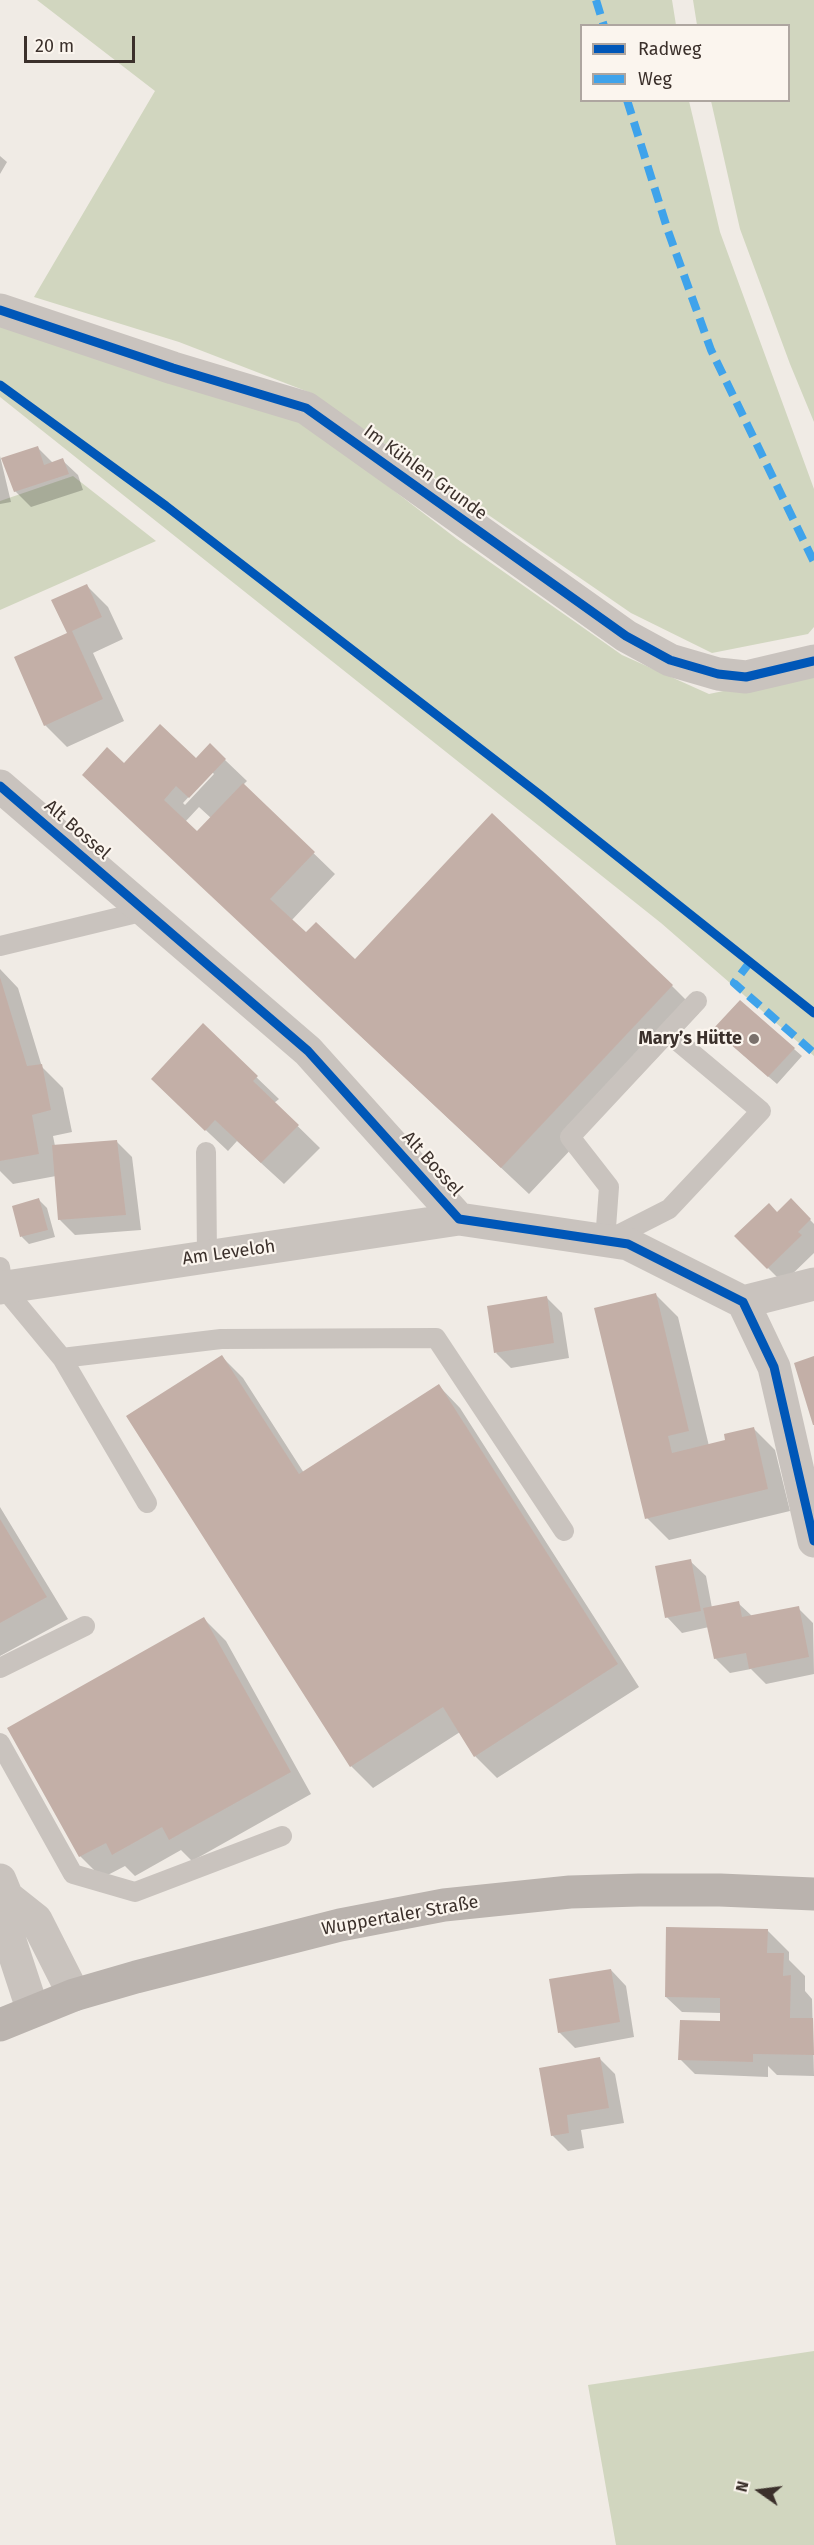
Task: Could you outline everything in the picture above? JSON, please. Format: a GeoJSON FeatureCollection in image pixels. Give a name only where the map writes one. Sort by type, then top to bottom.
{"type":"FeatureCollection","features":[{"type":"Feature","properties":{"kind":"main road","name":"Wuppertaler Straße"},"geometry":{"type":"LineString","coordinates":[[0,2025],[74,1995],[309,1932],[444,1905],[570,1892],[628,1890],[720,1890],[814,1894]]}},
{"type":"Feature","properties":{"kind":"street","name":"Im Kühlen Grunde"},"geometry":{"type":"LineString","coordinates":[[0,310],[174,368],[306,408],[626,636],[670,660],[718,674],[746,677],[814,661]]}},
{"type":"Feature","properties":{"kind":"street","name":"Alt Bossel"},"geometry":{"type":"LineString","coordinates":[[0,786],[308,1051],[459,1219],[628,1244],[743,1302]]}},
{"type":"Feature","properties":{"kind":"street","name":"Am Leveloh"},"geometry":{"type":"LineString","coordinates":[[1,1280],[207,1257],[459,1219]]}},
{"type":"Feature","properties":{"kind":"street"},"geometry":{"type":"LineString","coordinates":[[814,1284],[743,1302],[774,1367],[814,1541]]}},
{"type":"Feature","properties":{"kind":"street"},"geometry":{"type":"LineString","coordinates":[[3,1889],[36,1920],[74,1995]]}},
{"type":"Feature","properties":{"kind":"street"},"geometry":{"type":"LineString","coordinates":[[3,1889],[8,1935],[33,2011]]}},
{"type":"Feature","properties":{"kind":"lane"},"geometry":{"type":"LineString","coordinates":[[0,946],[145,911]]}},
{"type":"Feature","properties":{"kind":"lane"},"geometry":{"type":"LineString","coordinates":[[605,1241],[609,1187],[570,1137],[697,1001]]}},
{"type":"Feature","properties":{"kind":"lane"},"geometry":{"type":"LineString","coordinates":[[605,1241],[669,1209],[761,1111],[668,1033]]}},
{"type":"Feature","properties":{"kind":"lane"},"geometry":{"type":"LineString","coordinates":[[206,1152],[207,1257]]}},
{"type":"Feature","properties":{"kind":"lane"},"geometry":{"type":"LineString","coordinates":[[1,1280],[62,1358],[147,1503]]}},
{"type":"Feature","properties":{"kind":"lane"},"geometry":{"type":"LineString","coordinates":[[62,1358],[221,1339],[436,1338],[564,1531]]}},
{"type":"Feature","properties":{"kind":"lane"},"geometry":{"type":"LineString","coordinates":[[0,1668],[85,1626]]}},
{"type":"Feature","properties":{"kind":"lane"},"geometry":{"type":"LineString","coordinates":[[0,1743],[73,1874],[135,1892],[282,1836]]}},
{"type":"Feature","properties":{"kind":"green space"},"geometry":{"type":"Polygon","coordinates":[[[37,0],[672,0],[676,24],[580,24],[580,102],[689,102],[720,232],[814,489],[814,627],[808,634],[712,653],[631,613],[311,393],[179,342],[34,297],[155,91],[37,0]]]}},
{"type":"Feature","properties":{"kind":"green space"},"geometry":{"type":"Polygon","coordinates":[[[693,0],[814,0],[814,422],[740,229],[711,102],[790,102],[790,24],[697,24],[693,0]]]}},
{"type":"Feature","properties":{"kind":"green space"},"geometry":{"type":"Polygon","coordinates":[[[0,324],[298,417],[457,539],[622,655],[709,694],[814,672],[814,1056],[661,923],[0,397],[0,324]]]}},
{"type":"Feature","properties":{"kind":"green space"},"geometry":{"type":"Polygon","coordinates":[[[73,476],[156,541],[0,610],[0,501],[73,476]]]}},
{"type":"Feature","properties":{"kind":"green space"},"geometry":{"type":"Polygon","coordinates":[[[814,2351],[814,2545],[616,2545],[588,2385],[814,2351]]]}},
{"type":"Feature","properties":{"kind":"building"},"geometry":{"type":"Polygon","coordinates":[[[38,446],[44,465],[63,458],[69,474],[14,492],[1,458],[38,446]]]}},
{"type":"Feature","properties":{"kind":"building"},"geometry":{"type":"Polygon","coordinates":[[[87,584],[102,617],[72,631],[103,699],[44,726],[14,657],[67,633],[51,600],[87,584]]]}},
{"type":"Feature","properties":{"kind":"building"},"geometry":{"type":"Polygon","coordinates":[[[160,724],[196,758],[210,743],[226,759],[189,798],[176,786],[164,800],[197,831],[243,783],[315,852],[270,899],[306,932],[316,922],[355,959],[492,813],[673,985],[501,1168],[82,775],[107,747],[124,763],[160,724]]]}},
{"type":"Feature","properties":{"kind":"building"},"geometry":{"type":"Polygon","coordinates":[[[0,977],[27,1066],[42,1064],[51,1110],[32,1115],[39,1154],[0,1161],[0,977]]]}},
{"type":"Feature","properties":{"kind":"building","name":"Mary’s Hütte"},"geometry":{"type":"Polygon","coordinates":[[[740,1000],[795,1048],[768,1077],[713,1029],[740,1000]]]}},
{"type":"Feature","properties":{"kind":"building"},"geometry":{"type":"Polygon","coordinates":[[[203,1023],[258,1076],[253,1081],[299,1125],[261,1163],[215,1120],[205,1131],[151,1079],[203,1023]]]}},
{"type":"Feature","properties":{"kind":"building"},"geometry":{"type":"Polygon","coordinates":[[[117,1140],[126,1215],[58,1220],[52,1145],[117,1140]]]}},
{"type":"Feature","properties":{"kind":"building"},"geometry":{"type":"Polygon","coordinates":[[[39,1198],[48,1230],[20,1237],[12,1206],[39,1198]]]}},
{"type":"Feature","properties":{"kind":"building"},"geometry":{"type":"Polygon","coordinates":[[[791,1198],[811,1219],[798,1232],[802,1235],[767,1269],[734,1236],[769,1203],[777,1212],[791,1198]]]}},
{"type":"Feature","properties":{"kind":"building"},"geometry":{"type":"Polygon","coordinates":[[[656,1293],[689,1431],[668,1436],[672,1453],[725,1440],[724,1434],[754,1427],[768,1489],[645,1519],[594,1308],[656,1293]]]}},
{"type":"Feature","properties":{"kind":"building"},"geometry":{"type":"Polygon","coordinates":[[[547,1296],[554,1343],[494,1353],[487,1306],[547,1296]]]}},
{"type":"Feature","properties":{"kind":"building"},"geometry":{"type":"Polygon","coordinates":[[[222,1355],[299,1474],[439,1384],[618,1664],[474,1757],[443,1707],[350,1767],[126,1416],[222,1355]]]}},
{"type":"Feature","properties":{"kind":"building"},"geometry":{"type":"Polygon","coordinates":[[[814,1356],[814,1425],[813,1425],[794,1363],[814,1356]]]}},
{"type":"Feature","properties":{"kind":"building"},"geometry":{"type":"Polygon","coordinates":[[[0,1519],[47,1597],[0,1623],[0,1519]]]}},
{"type":"Feature","properties":{"kind":"building"},"geometry":{"type":"Polygon","coordinates":[[[691,1559],[701,1611],[665,1618],[655,1566],[691,1559]]]}},
{"type":"Feature","properties":{"kind":"building"},"geometry":{"type":"Polygon","coordinates":[[[739,1601],[742,1617],[799,1606],[809,1657],[749,1669],[746,1653],[714,1659],[703,1608],[739,1601]]]}},
{"type":"Feature","properties":{"kind":"building"},"geometry":{"type":"Polygon","coordinates":[[[204,1617],[291,1772],[169,1840],[162,1827],[112,1855],[106,1843],[79,1857],[7,1728],[204,1617]]]}},
{"type":"Feature","properties":{"kind":"building"},"geometry":{"type":"Polygon","coordinates":[[[666,1927],[768,1929],[767,1953],[784,1953],[783,1976],[791,1975],[790,2018],[813,2018],[814,2055],[753,2054],[753,2062],[678,2060],[680,2020],[720,2021],[720,1998],[665,1997],[666,1927]]]}},
{"type":"Feature","properties":{"kind":"building"},"geometry":{"type":"Polygon","coordinates":[[[611,1969],[620,2022],[558,2033],[549,1979],[611,1969]]]}},
{"type":"Feature","properties":{"kind":"building"},"geometry":{"type":"Polygon","coordinates":[[[600,2057],[609,2108],[567,2115],[569,2133],[551,2136],[539,2068],[600,2057]]]}},
{"type":"Feature","properties":{"kind":"marked path"},"geometry":{"type":"LineString","coordinates":[[596,0],[603,24]]}},
{"type":"Feature","properties":{"kind":"marked path"},"geometry":{"type":"LineString","coordinates":[[628,102],[668,231],[711,350],[814,562]]}},
{"type":"Feature","properties":{"kind":"marked path"},"geometry":{"type":"LineString","coordinates":[[750,962],[734,983],[814,1053]]}},
{"type":"Feature","properties":{"kind":"cycle path"},"geometry":{"type":"LineString","coordinates":[[0,310],[173,368],[306,408],[626,636],[670,660],[718,674],[746,677],[814,661]]}},
{"type":"Feature","properties":{"kind":"cycle path"},"geometry":{"type":"LineString","coordinates":[[0,385],[166,506],[539,794],[814,1013]]}},
{"type":"Feature","properties":{"kind":"cycle path"},"geometry":{"type":"LineString","coordinates":[[0,786],[308,1051],[459,1219],[628,1244],[743,1302],[774,1367],[814,1541]]}},
{"type":"Feature","properties":{"kind":"place","name":"Mary’s Hütte"},"geometry":{"type":"Point","coordinates":[754,1039]}}]}
